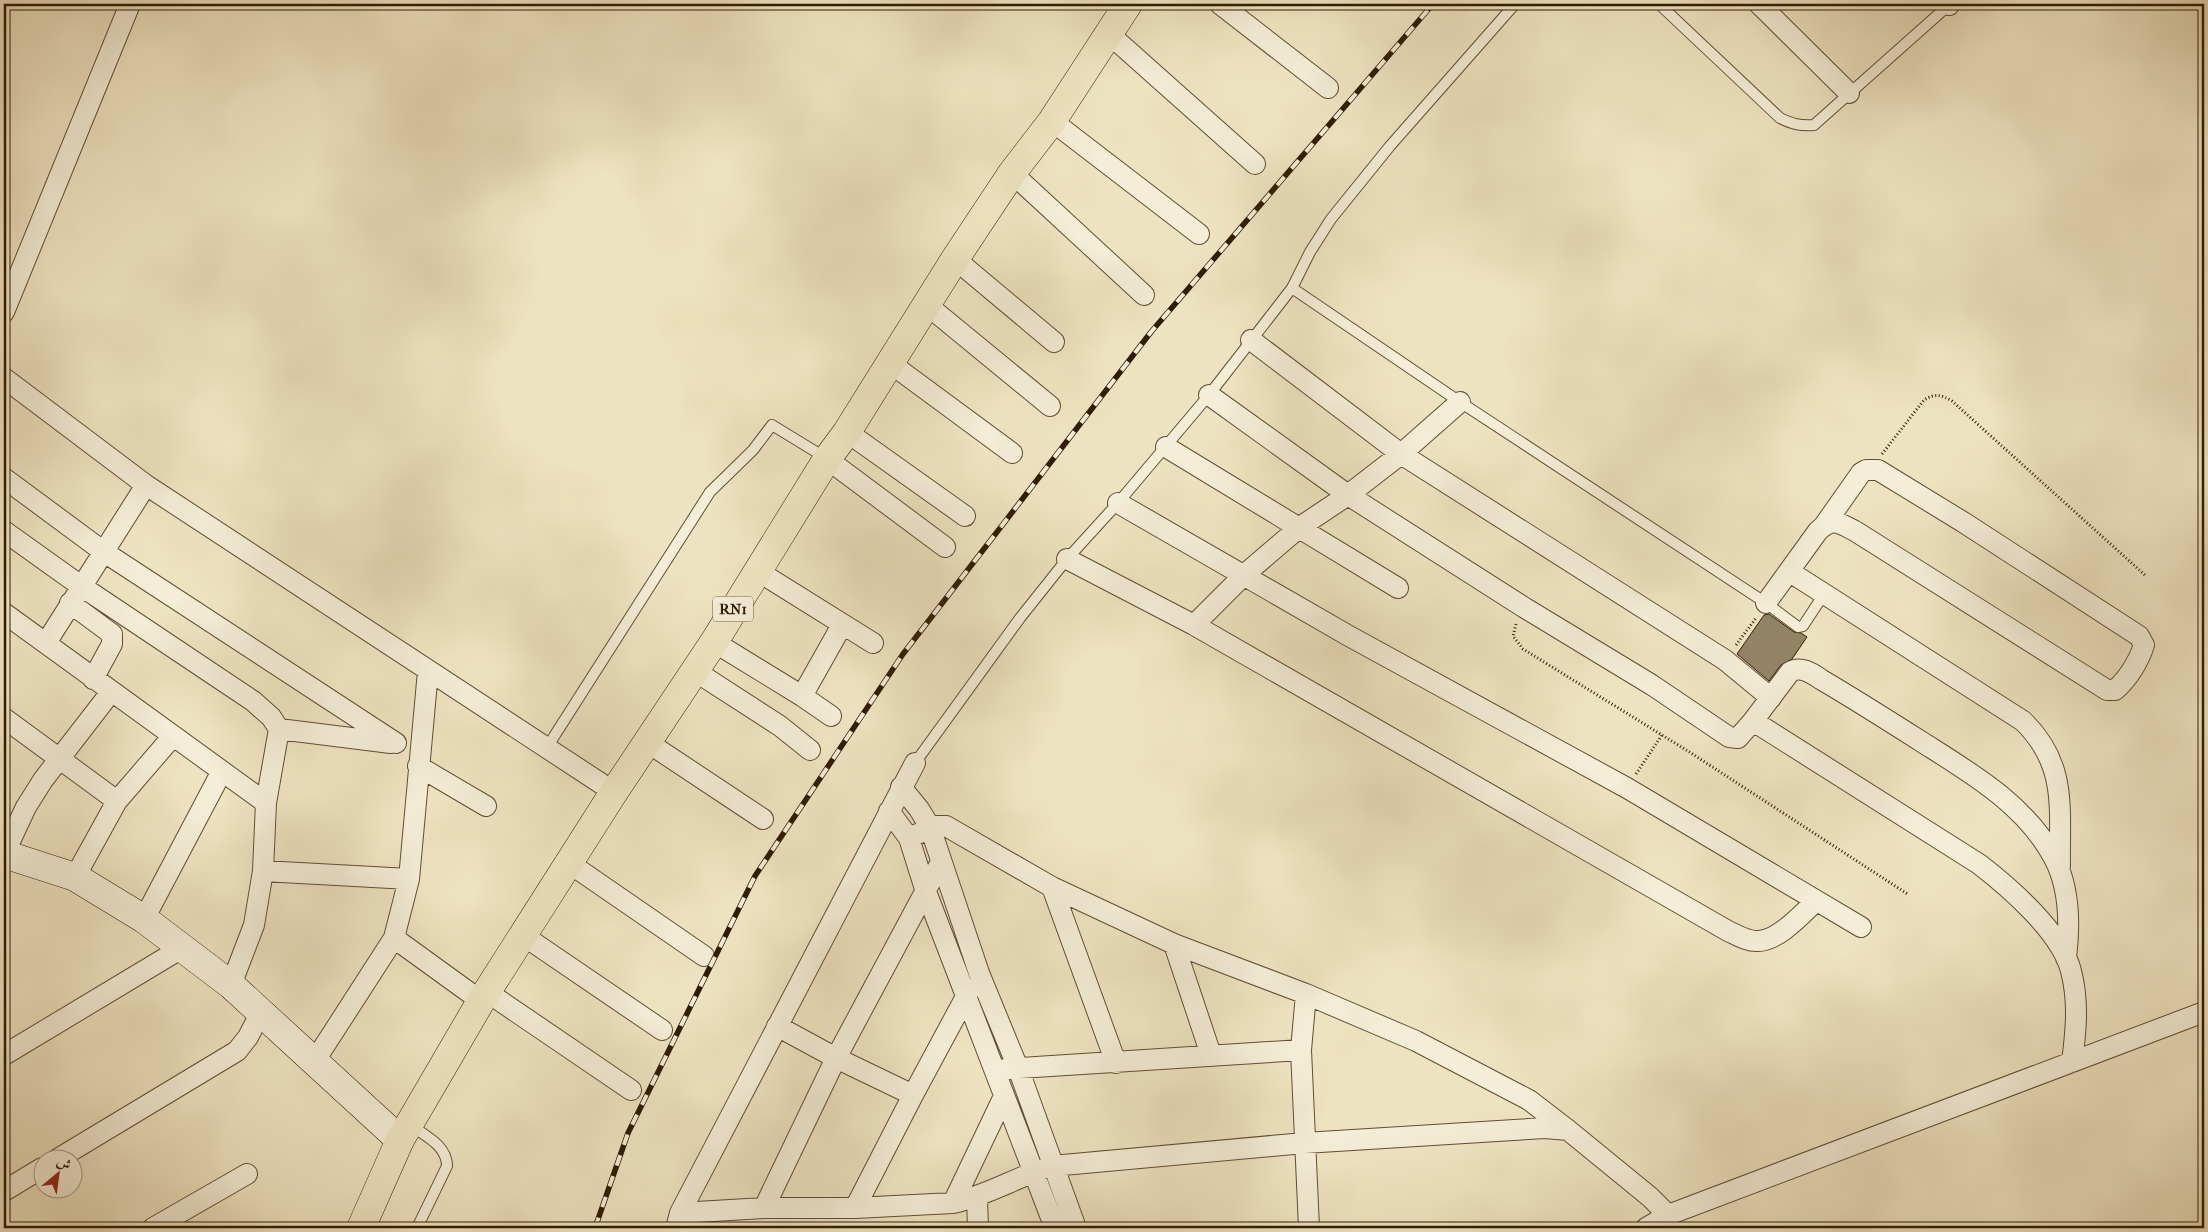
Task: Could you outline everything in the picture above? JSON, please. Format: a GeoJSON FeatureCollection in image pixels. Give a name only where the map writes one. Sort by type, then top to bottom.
{"type":"FeatureCollection","features":[{"type":"Feature","properties":{"kind":"main road","name":"RN1"},"geometry":{"type":"LineString","coordinates":[[361,1228],[404,1132],[484,996],[614,792],[714,642],[756,570],[955,259],[1012,173],[1052,121],[1117,13]]}},
{"type":"Feature","properties":{"kind":"street"},"geometry":{"type":"LineString","coordinates":[[4,312],[130,4]]}},
{"type":"Feature","properties":{"kind":"street"},"geometry":{"type":"LineString","coordinates":[[1220,4],[1328,88]]}},
{"type":"Feature","properties":{"kind":"street"},"geometry":{"type":"LineString","coordinates":[[1759,4],[1849,93]]}},
{"type":"Feature","properties":{"kind":"street"},"geometry":{"type":"LineString","coordinates":[[1117,13],[1255,164]]}},
{"type":"Feature","properties":{"kind":"street"},"geometry":{"type":"LineString","coordinates":[[1052,121],[1199,234]]}},
{"type":"Feature","properties":{"kind":"street"},"geometry":{"type":"LineString","coordinates":[[1012,173],[1144,295]]}},
{"type":"Feature","properties":{"kind":"street"},"geometry":{"type":"LineString","coordinates":[[955,259],[1054,342]]}},
{"type":"Feature","properties":{"kind":"street"},"geometry":{"type":"LineString","coordinates":[[927,305],[1050,406]]}},
{"type":"Feature","properties":{"kind":"street"},"geometry":{"type":"LineString","coordinates":[[1251,340],[1401,454],[1726,660],[1771,698]]}},
{"type":"Feature","properties":{"kind":"street"},"geometry":{"type":"LineString","coordinates":[[890,363],[1012,454]]}},
{"type":"Feature","properties":{"kind":"street"},"geometry":{"type":"LineString","coordinates":[[4,378],[146,485],[614,792]]}},
{"type":"Feature","properties":{"kind":"street"},"geometry":{"type":"LineString","coordinates":[[1209,395],[1348,495],[1525,608],[1652,685],[1729,737],[1738,738],[1793,670],[1804,670],[1822,680],[1967,771],[2010,803],[2038,834],[2054,859],[2060,873]]}},
{"type":"Feature","properties":{"kind":"street"},"geometry":{"type":"LineString","coordinates":[[1194,625],[1244,574],[1300,527],[1348,495],[1401,454],[1460,402]]}},
{"type":"Feature","properties":{"kind":"street"},"geometry":{"type":"LineString","coordinates":[[846,432],[965,516]]}},
{"type":"Feature","properties":{"kind":"street"},"geometry":{"type":"LineString","coordinates":[[1166,446],[1398,588]]}},
{"type":"Feature","properties":{"kind":"street"},"geometry":{"type":"LineString","coordinates":[[827,459],[945,547]]}},
{"type":"Feature","properties":{"kind":"street"},"geometry":{"type":"LineString","coordinates":[[1766,603],[1857,478],[1866,470],[1871,469],[1878,470],[1963,522],[2139,636],[2144,645],[2142,653],[2123,683],[2115,690],[2108,690],[1855,531],[1834,522],[1823,527]]}},
{"type":"Feature","properties":{"kind":"street"},"geometry":{"type":"LineString","coordinates":[[4,478],[104,552],[420,757],[486,806]]}},
{"type":"Feature","properties":{"kind":"street"},"geometry":{"type":"LineString","coordinates":[[46,643],[146,485]]}},
{"type":"Feature","properties":{"kind":"street"},"geometry":{"type":"LineString","coordinates":[[1118,504],[1244,574],[1349,636],[1627,788],[1861,927]]}},
{"type":"Feature","properties":{"kind":"street"},"geometry":{"type":"LineString","coordinates":[[4,531],[81,586],[253,701],[270,717],[279,729],[396,743]]}},
{"type":"Feature","properties":{"kind":"street"},"geometry":{"type":"LineString","coordinates":[[1067,559],[1194,625],[1711,921],[1744,938],[1759,942],[1770,938],[1787,928],[1816,901]]}},
{"type":"Feature","properties":{"kind":"street"},"geometry":{"type":"LineString","coordinates":[[756,570],[872,643]]}},
{"type":"Feature","properties":{"kind":"street"},"geometry":{"type":"LineString","coordinates":[[1790,572],[2023,721],[2035,732],[2052,760],[2057,776],[2060,873],[2069,933],[2066,958]]}},
{"type":"Feature","properties":{"kind":"street"},"geometry":{"type":"LineString","coordinates":[[70,603],[112,634],[112,644],[94,679]]}},
{"type":"Feature","properties":{"kind":"street"},"geometry":{"type":"LineString","coordinates":[[4,613],[266,804]]}},
{"type":"Feature","properties":{"kind":"street"},"geometry":{"type":"LineString","coordinates":[[802,696],[842,625]]}},
{"type":"Feature","properties":{"kind":"street"},"geometry":{"type":"LineString","coordinates":[[714,642],[831,716]]}},
{"type":"Feature","properties":{"kind":"street"},"geometry":{"type":"LineString","coordinates":[[314,1062],[394,938],[409,879],[428,671]]}},
{"type":"Feature","properties":{"kind":"street"},"geometry":{"type":"LineString","coordinates":[[695,671],[780,726],[810,750]]}},
{"type":"Feature","properties":{"kind":"street"},"geometry":{"type":"LineString","coordinates":[[111,692],[43,780],[26,807],[4,854],[75,877],[144,919],[232,985],[314,1062],[404,1132]]}},
{"type":"Feature","properties":{"kind":"street"},"geometry":{"type":"LineString","coordinates":[[4,718],[117,801]]}},
{"type":"Feature","properties":{"kind":"street"},"geometry":{"type":"LineString","coordinates":[[1753,721],[1980,864],[2006,885],[2026,905],[2046,927],[2071,969],[2076,994],[2077,1022],[2072,1062]]}},
{"type":"Feature","properties":{"kind":"street"},"geometry":{"type":"LineString","coordinates":[[232,985],[254,926],[263,871],[266,804],[279,729]]}},
{"type":"Feature","properties":{"kind":"street"},"geometry":{"type":"LineString","coordinates":[[75,877],[117,801],[173,736]]}},
{"type":"Feature","properties":{"kind":"street"},"geometry":{"type":"LineString","coordinates":[[647,742],[763,819]]}},
{"type":"Feature","properties":{"kind":"street"},"geometry":{"type":"LineString","coordinates":[[678,1221],[777,1026],[915,763]]}},
{"type":"Feature","properties":{"kind":"street"},"geometry":{"type":"LineString","coordinates":[[144,919],[222,771]]}},
{"type":"Feature","properties":{"kind":"street"},"geometry":{"type":"LineString","coordinates":[[901,787],[919,809],[930,828],[979,973],[1018,1068],[1044,1168],[1055,1228]]}},
{"type":"Feature","properties":{"kind":"street"},"geometry":{"type":"LineString","coordinates":[[889,810],[909,838],[925,889],[996,1070],[1004,1096],[1076,1228]]}},
{"type":"Feature","properties":{"kind":"street"},"geometry":{"type":"LineString","coordinates":[[909,838],[930,828],[946,826],[1052,887],[1174,944],[1306,994],[1433,1050],[1529,1100],[1650,1197],[1668,1215]]}},
{"type":"Feature","properties":{"kind":"street"},"geometry":{"type":"LineString","coordinates":[[764,1208],[836,1058],[941,862]]}},
{"type":"Feature","properties":{"kind":"street"},"geometry":{"type":"LineString","coordinates":[[569,864],[704,956]]}},
{"type":"Feature","properties":{"kind":"street"},"geometry":{"type":"LineString","coordinates":[[263,871],[409,879]]}},
{"type":"Feature","properties":{"kind":"street"},"geometry":{"type":"LineString","coordinates":[[1052,887],[1116,1063]]}},
{"type":"Feature","properties":{"kind":"street"},"geometry":{"type":"LineString","coordinates":[[524,936],[662,1030]]}},
{"type":"Feature","properties":{"kind":"street"},"geometry":{"type":"LineString","coordinates":[[394,938],[631,1090]]}},
{"type":"Feature","properties":{"kind":"street"},"geometry":{"type":"LineString","coordinates":[[1174,944],[1211,1055]]}},
{"type":"Feature","properties":{"kind":"street"},"geometry":{"type":"LineString","coordinates":[[4,1055],[182,948]]}},
{"type":"Feature","properties":{"kind":"street"},"geometry":{"type":"LineString","coordinates":[[855,1208],[979,973]]}},
{"type":"Feature","properties":{"kind":"street"},"geometry":{"type":"LineString","coordinates":[[1306,994],[1301,1050],[1309,1228]]}},
{"type":"Feature","properties":{"kind":"street"},"geometry":{"type":"LineString","coordinates":[[73,1150],[237,1051],[248,1037],[261,1012]]}},
{"type":"Feature","properties":{"kind":"street"},"geometry":{"type":"LineString","coordinates":[[1646,1228],[1668,1215],[2204,1012]]}},
{"type":"Feature","properties":{"kind":"street"},"geometry":{"type":"LineString","coordinates":[[777,1026],[836,1058],[913,1095]]}},
{"type":"Feature","properties":{"kind":"street"},"geometry":{"type":"LineString","coordinates":[[996,1070],[1301,1050]]}},
{"type":"Feature","properties":{"kind":"street"},"geometry":{"type":"LineString","coordinates":[[953,1203],[1004,1096]]}},
{"type":"Feature","properties":{"kind":"street"},"geometry":{"type":"LineString","coordinates":[[678,1221],[764,1208],[855,1208],[953,1203],[977,1198],[1044,1168],[1304,1143],[1537,1128],[1568,1130]]}},
{"type":"Feature","properties":{"kind":"street"},"geometry":{"type":"LineString","coordinates":[[4,1191],[32,1174]]}},
{"type":"Feature","properties":{"kind":"street"},"geometry":{"type":"LineString","coordinates":[[153,1228],[247,1174]]}},
{"type":"Feature","properties":{"kind":"street"},"geometry":{"type":"LineString","coordinates":[[977,1198],[978,1228]]}},
{"type":"Feature","properties":{"kind":"lane"},"geometry":{"type":"LineString","coordinates":[[915,763],[1003,640],[1067,559],[1118,504],[1209,395],[1292,288],[1310,252],[1331,218],[1390,146],[1515,4]]}},
{"type":"Feature","properties":{"kind":"lane"},"geometry":{"type":"LineString","coordinates":[[1659,4],[1780,118],[1791,124],[1814,125],[1949,4]]}},
{"type":"Feature","properties":{"kind":"lane"},"geometry":{"type":"LineString","coordinates":[[1292,288],[1460,402],[1800,627],[1808,620],[1824,594]]}},
{"type":"Feature","properties":{"kind":"lane"},"geometry":{"type":"LineString","coordinates":[[546,748],[710,492],[754,450],[772,425],[827,459]]}},
{"type":"Feature","properties":{"kind":"lane"},"geometry":{"type":"LineString","coordinates":[[404,1132],[441,1148],[447,1156],[447,1166],[417,1228]]}},
{"type":"Feature","properties":{"kind":"path"},"geometry":{"type":"LineString","coordinates":[[1871,469],[1924,400],[1933,395],[1944,396],[1952,401],[2146,576]]}},
{"type":"Feature","properties":{"kind":"path"},"geometry":{"type":"LineString","coordinates":[[1726,660],[1766,603]]}},
{"type":"Feature","properties":{"kind":"path"},"geometry":{"type":"LineString","coordinates":[[1525,608],[1513,630],[1512,636],[1523,649],[1662,735],[1909,895]]}},
{"type":"Feature","properties":{"kind":"path"},"geometry":{"type":"LineString","coordinates":[[1627,788],[1662,735]]}},
{"type":"Feature","properties":{"kind":"building"},"geometry":{"type":"Polygon","coordinates":[[[1769,614],[1794,632],[1801,633],[1807,637],[1792,659],[1781,665],[1769,681],[1737,654],[1764,615],[1769,614]]]}},
{"type":"Feature","properties":{"kind":"railway"},"geometry":{"type":"LineString","coordinates":[[595,1228],[628,1133],[755,876],[903,654],[1151,332],[1433,4]]}}]}
